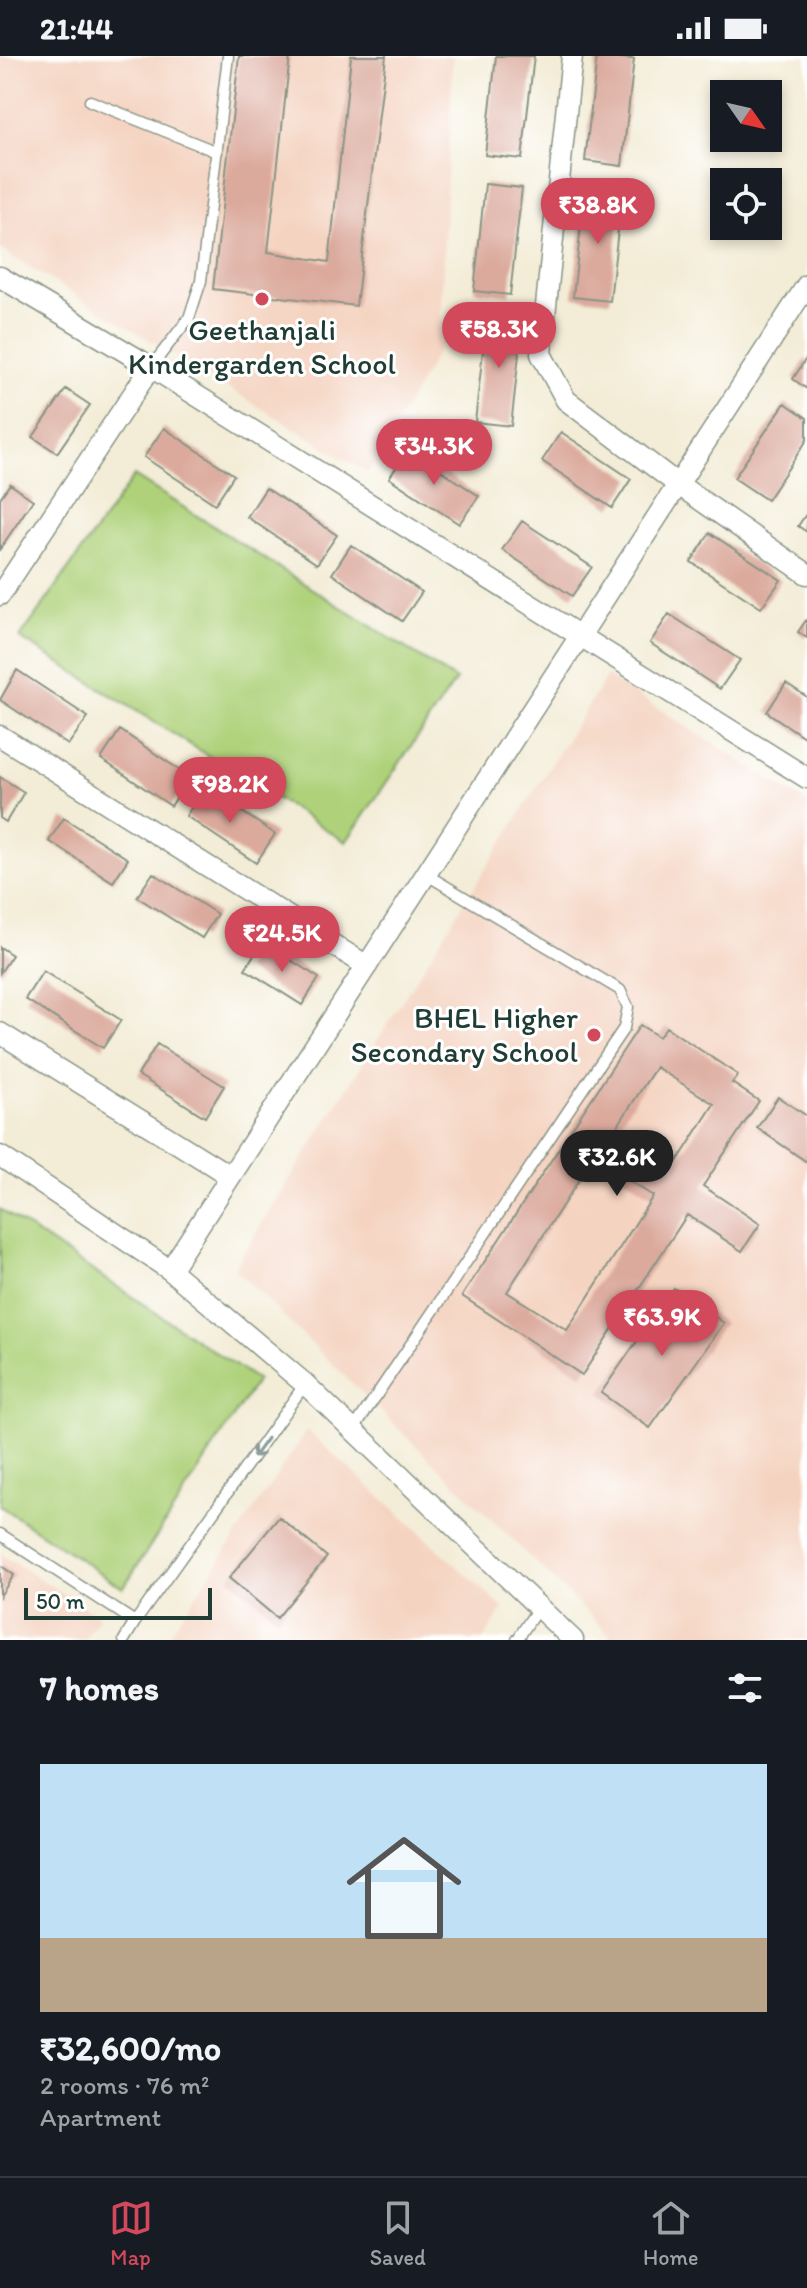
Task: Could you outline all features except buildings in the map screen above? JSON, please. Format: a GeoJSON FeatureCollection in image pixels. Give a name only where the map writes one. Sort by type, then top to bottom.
{"type":"FeatureCollection","features":[{"type":"Feature","properties":{"kind":"street"},"geometry":{"type":"LineString","coordinates":[[572,56],[541,354],[566,400],[676,483],[807,574]]}},
{"type":"Feature","properties":{"kind":"street"},"geometry":{"type":"LineString","coordinates":[[0,277],[151,367],[807,778]]}},
{"type":"Feature","properties":{"kind":"street"},"geometry":{"type":"LineString","coordinates":[[170,1270],[427,875],[676,483],[807,285]]}},
{"type":"Feature","properties":{"kind":"street"},"geometry":{"type":"LineString","coordinates":[[0,595],[151,367]]}},
{"type":"Feature","properties":{"kind":"street"},"geometry":{"type":"LineString","coordinates":[[0,736],[367,966]]}},
{"type":"Feature","properties":{"kind":"street"},"geometry":{"type":"LineString","coordinates":[[0,1033],[230,1176]]}},
{"type":"Feature","properties":{"kind":"street"},"geometry":{"type":"LineString","coordinates":[[0,1156],[170,1270],[305,1384],[573,1640]]}},
{"type":"Feature","properties":{"kind":"lane"},"geometry":{"type":"LineString","coordinates":[[151,367],[181,332],[196,300],[205,259],[228,56]]}},
{"type":"Feature","properties":{"kind":"lane"},"geometry":{"type":"LineString","coordinates":[[90,101],[217,152]]}},
{"type":"Feature","properties":{"kind":"lane"},"geometry":{"type":"LineString","coordinates":[[353,1430],[624,1028],[628,1007],[620,990],[427,875]]}},
{"type":"Feature","properties":{"kind":"lane"},"geometry":{"type":"LineString","coordinates":[[124,1640],[305,1384]]}},
{"type":"Feature","properties":{"kind":"lane"},"geometry":{"type":"LineString","coordinates":[[0,1534],[135,1622]]}},
{"type":"Feature","properties":{"kind":"lane"},"geometry":{"type":"LineString","coordinates":[[517,1640],[538,1608]]}},
{"type":"Feature","properties":{"kind":"shaded area","name":"Geethanjali Kindergarden School"},"geometry":{"type":"Polygon","coordinates":[[[0,56],[453,56],[439,349],[368,473],[0,249],[0,56]]]}},
{"type":"Feature","properties":{"kind":"shaded area","name":"BHEL Higher Secondary School"},"geometry":{"type":"Polygon","coordinates":[[[607,676],[807,803],[807,1640],[615,1640],[234,1268],[607,676]]]}},
{"type":"Feature","properties":{"kind":"shaded area"},"geometry":{"type":"Polygon","coordinates":[[[307,1430],[503,1608],[483,1640],[166,1640],[307,1430]]]}},
{"type":"Feature","properties":{"kind":"shaded area"},"geometry":{"type":"Polygon","coordinates":[[[0,1554],[99,1616],[84,1640],[0,1640],[0,1554]]]}},
{"type":"Feature","properties":{"kind":"green space"},"geometry":{"type":"Polygon","coordinates":[[[134,476],[456,680],[346,842],[20,638],[134,476]]]}},
{"type":"Feature","properties":{"kind":"green space"},"geometry":{"type":"Polygon","coordinates":[[[0,1209],[257,1380],[123,1588],[0,1506],[0,1209]]]}},
{"type":"Feature","properties":{"kind":"place","name":"Geethanjali Kindergarden School"},"geometry":{"type":"Point","coordinates":[262,299]}},
{"type":"Feature","properties":{"kind":"place","name":"BHEL Higher Secondary School"},"geometry":{"type":"Point","coordinates":[594,1035]}}]}
